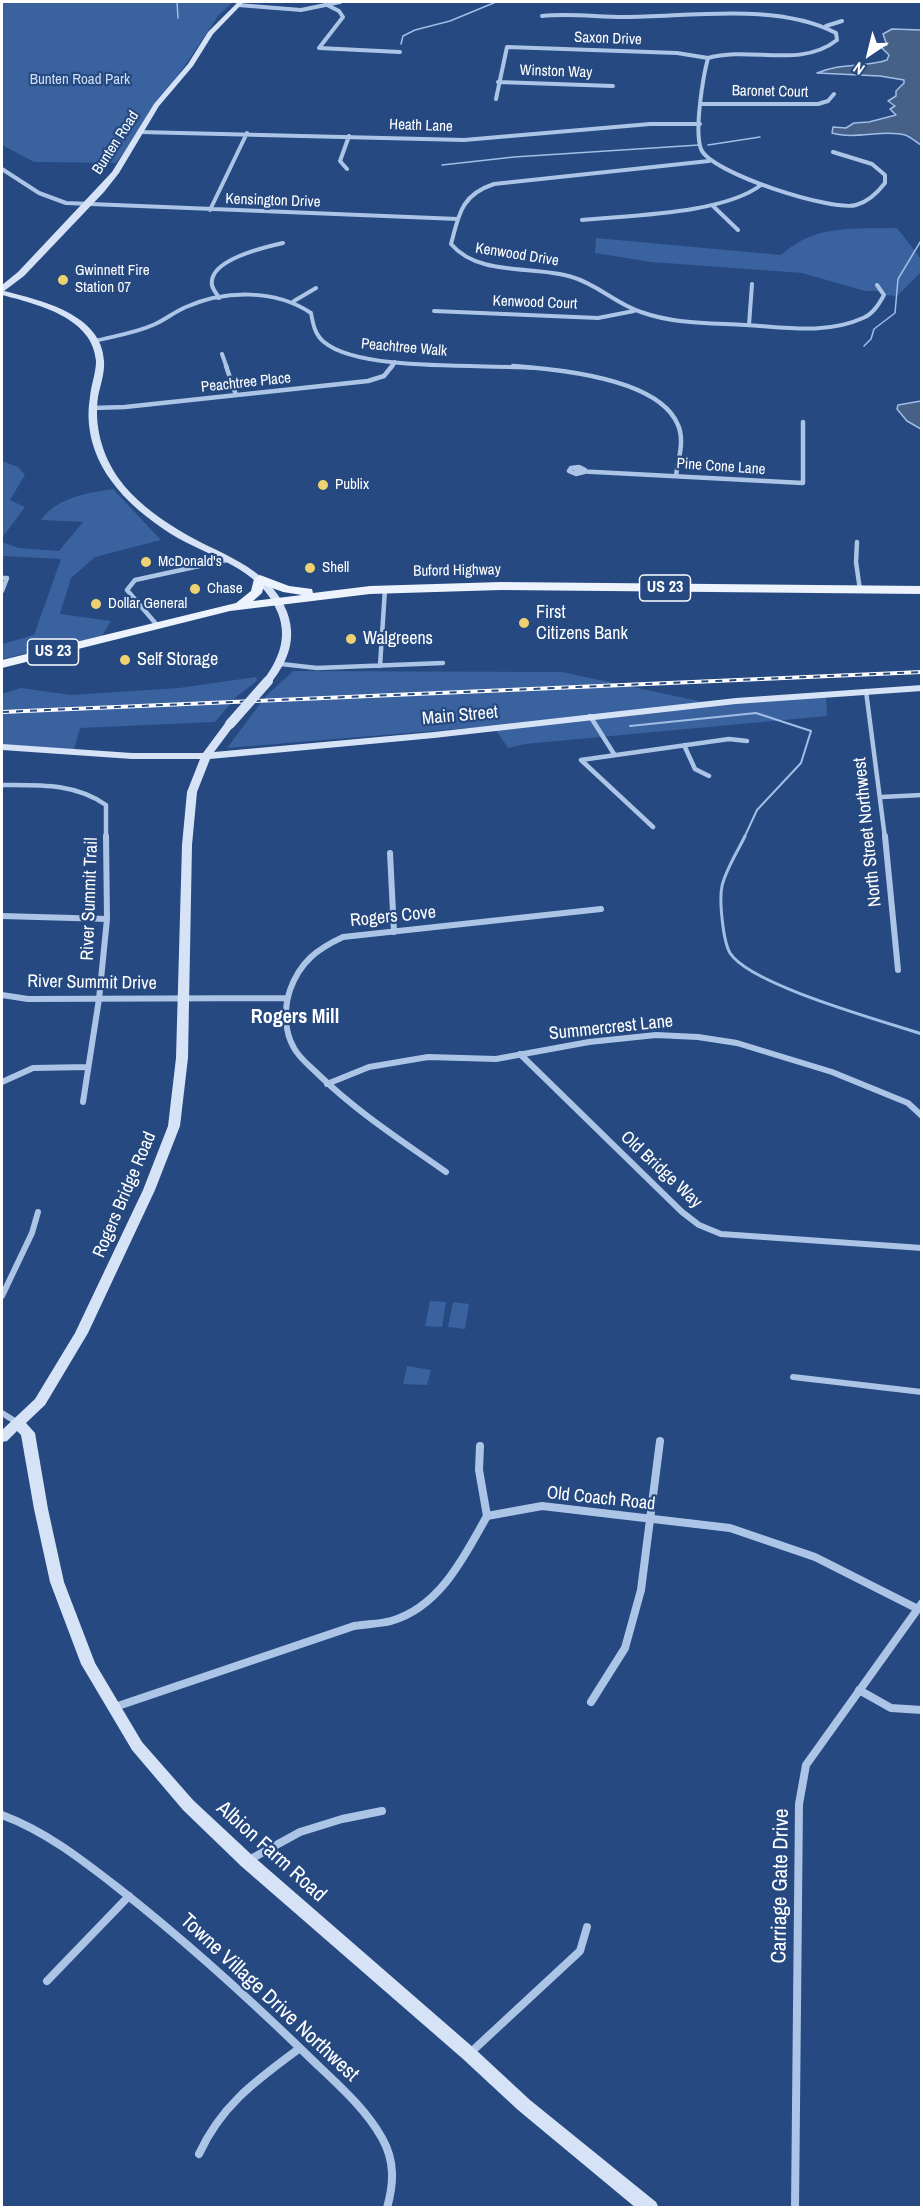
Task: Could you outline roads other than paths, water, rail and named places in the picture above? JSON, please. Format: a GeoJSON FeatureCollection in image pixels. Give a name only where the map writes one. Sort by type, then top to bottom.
{"type":"FeatureCollection","features":[{"type":"Feature","properties":{"kind":"main road"},"geometry":{"type":"LineString","coordinates":[[235,606],[256,593],[260,579],[302,592],[333,594]]}},
{"type":"Feature","properties":{"kind":"main road","name":"Buford Highway"},"geometry":{"type":"LineString","coordinates":[[2,664],[235,606],[385,589],[501,586],[921,590]]}},
{"type":"Feature","properties":{"kind":"street"},"geometry":{"type":"LineString","coordinates":[[239,3],[301,10],[340,2]]}},
{"type":"Feature","properties":{"kind":"street","name":"Bunten Road"},"geometry":{"type":"LineString","coordinates":[[2,291],[21,274],[115,173],[156,105],[191,65],[210,33],[239,3]]}},
{"type":"Feature","properties":{"kind":"street"},"geometry":{"type":"LineString","coordinates":[[327,5],[339,11],[343,17],[319,48],[400,52]]}},
{"type":"Feature","properties":{"kind":"street"},"geometry":{"type":"LineString","coordinates":[[542,16],[704,14],[798,19],[825,26],[836,33],[837,40],[831,47],[820,51],[791,54],[738,51],[716,54],[708,58],[700,124],[701,150],[709,161],[730,173],[761,185],[821,200],[854,206],[877,192],[885,180],[878,168],[870,162],[833,152]]}},
{"type":"Feature","properties":{"kind":"street"},"geometry":{"type":"LineString","coordinates":[[825,26],[842,21]]}},
{"type":"Feature","properties":{"kind":"street","name":"Saxon Drive"},"geometry":{"type":"LineString","coordinates":[[498,82],[507,48],[677,53],[708,58]]}},
{"type":"Feature","properties":{"kind":"street"},"geometry":{"type":"LineString","coordinates":[[496,99],[498,82]]}},
{"type":"Feature","properties":{"kind":"street","name":"Winston Way"},"geometry":{"type":"LineString","coordinates":[[498,82],[613,86]]}},
{"type":"Feature","properties":{"kind":"street","name":"Baronet Court"},"geometry":{"type":"LineString","coordinates":[[702,104],[818,104],[828,101],[834,94]]}},
{"type":"Feature","properties":{"kind":"street","name":"Heath Lane"},"geometry":{"type":"LineString","coordinates":[[140,132],[464,140],[650,124],[700,124]]}},
{"type":"Feature","properties":{"kind":"street"},"geometry":{"type":"LineString","coordinates":[[210,210],[247,134]]}},
{"type":"Feature","properties":{"kind":"street"},"geometry":{"type":"LineString","coordinates":[[347,169],[340,161],[349,136]]}},
{"type":"Feature","properties":{"kind":"street","name":"Kenwood Drive"},"geometry":{"type":"LineString","coordinates":[[709,161],[492,184],[477,188],[466,196],[451,244],[460,256],[476,263],[529,268],[570,276],[585,281],[634,311],[686,322],[806,328],[844,324],[865,316],[879,304],[884,295],[881,287],[877,285]]}},
{"type":"Feature","properties":{"kind":"street","name":"Kensington Drive"},"geometry":{"type":"LineString","coordinates":[[2,169],[22,186],[66,203],[458,219]]}},
{"type":"Feature","properties":{"kind":"street"},"geometry":{"type":"LineString","coordinates":[[582,220],[713,206],[748,195],[761,185]]}},
{"type":"Feature","properties":{"kind":"street"},"geometry":{"type":"LineString","coordinates":[[713,206],[738,230]]}},
{"type":"Feature","properties":{"kind":"street"},"geometry":{"type":"LineString","coordinates":[[219,298],[212,285],[214,276],[220,267],[268,246],[283,243]]}},
{"type":"Feature","properties":{"kind":"street"},"geometry":{"type":"LineString","coordinates":[[749,325],[752,284]]}},
{"type":"Feature","properties":{"kind":"street"},"geometry":{"type":"LineString","coordinates":[[95,340],[154,325],[185,307],[219,298],[265,296],[294,301],[316,288]]}},
{"type":"Feature","properties":{"kind":"street"},"geometry":{"type":"LineString","coordinates":[[2,291],[53,308],[75,321],[95,340],[100,359],[92,408],[96,444],[102,459],[115,480],[136,502],[174,532],[260,579],[280,600],[289,638],[281,664],[317,668],[443,663]]}},
{"type":"Feature","properties":{"kind":"street","name":"Peachtree Walk"},"geometry":{"type":"LineString","coordinates":[[294,301],[311,313],[313,330],[326,344],[352,355],[395,362],[559,370],[592,376],[632,388],[655,400],[673,416],[680,431],[676,476]]}},
{"type":"Feature","properties":{"kind":"street","name":"Kenwood Court"},"geometry":{"type":"LineString","coordinates":[[434,311],[598,318],[634,311]]}},
{"type":"Feature","properties":{"kind":"street"},"geometry":{"type":"LineString","coordinates":[[222,354],[236,395]]}},
{"type":"Feature","properties":{"kind":"street","name":"Peachtree Place"},"geometry":{"type":"LineString","coordinates":[[92,408],[368,381],[384,375],[395,362]]}},
{"type":"Feature","properties":{"kind":"street","name":"Pine Cone Lane"},"geometry":{"type":"LineString","coordinates":[[576,471],[802,483],[803,422]]}},
{"type":"Feature","properties":{"kind":"street"},"geometry":{"type":"LineString","coordinates":[[857,542],[856,562],[860,590]]}},
{"type":"Feature","properties":{"kind":"street"},"geometry":{"type":"LineString","coordinates":[[157,625],[127,590],[135,580],[228,560]]}},
{"type":"Feature","properties":{"kind":"street"},"geometry":{"type":"LineString","coordinates":[[2,578],[7,578],[2,591]]}},
{"type":"Feature","properties":{"kind":"street"},"geometry":{"type":"LineString","coordinates":[[380,666],[385,589]]}},
{"type":"Feature","properties":{"kind":"street","name":"Rogers Bridge Road"},"geometry":{"type":"LineString","coordinates":[[2,1437],[40,1402],[81,1333],[118,1258],[164,1155],[174,1126],[182,1058],[187,845],[192,792],[206,756],[281,664]]}},
{"type":"Feature","properties":{"kind":"street","name":"Main Street"},"geometry":{"type":"LineString","coordinates":[[2,747],[132,756],[206,756],[434,735],[590,716],[921,688]]}},
{"type":"Feature","properties":{"kind":"street","name":"North Street Northwest"},"geometry":{"type":"LineString","coordinates":[[866,691],[881,796],[898,970]]}},
{"type":"Feature","properties":{"kind":"street"},"geometry":{"type":"LineString","coordinates":[[590,716],[614,754]]}},
{"type":"Feature","properties":{"kind":"street"},"geometry":{"type":"LineString","coordinates":[[653,827],[580,760],[729,739],[747,741]]}},
{"type":"Feature","properties":{"kind":"street"},"geometry":{"type":"LineString","coordinates":[[684,745],[695,769],[709,776]]}},
{"type":"Feature","properties":{"kind":"street","name":"River Summit Trail"},"geometry":{"type":"LineString","coordinates":[[2,785],[81,789],[106,805],[107,918],[99,999],[83,1102]]}},
{"type":"Feature","properties":{"kind":"street"},"geometry":{"type":"LineString","coordinates":[[881,796],[921,795]]}},
{"type":"Feature","properties":{"kind":"street"},"geometry":{"type":"LineString","coordinates":[[390,853],[394,932]]}},
{"type":"Feature","properties":{"kind":"street","name":"Rogers Cove"},"geometry":{"type":"LineString","coordinates":[[446,1172],[327,1084],[293,1048],[288,1032],[286,998],[299,969],[314,951],[343,938],[601,909]]}},
{"type":"Feature","properties":{"kind":"street"},"geometry":{"type":"LineString","coordinates":[[2,916],[107,918]]}},
{"type":"Feature","properties":{"kind":"street","name":"River Summit Drive"},"geometry":{"type":"LineString","coordinates":[[2,995],[28,999],[286,998]]}},
{"type":"Feature","properties":{"kind":"street","name":"Summercrest Lane"},"geometry":{"type":"LineString","coordinates":[[327,1084],[369,1067],[428,1057],[496,1059],[589,1042],[657,1035],[698,1037],[736,1043],[832,1072],[908,1103],[921,1116]]}},
{"type":"Feature","properties":{"kind":"street","name":"Old Bridge Way"},"geometry":{"type":"LineString","coordinates":[[520,1054],[682,1212],[699,1225],[721,1234],[921,1248]]}},
{"type":"Feature","properties":{"kind":"street"},"geometry":{"type":"LineString","coordinates":[[2,1082],[17,1071],[41,1066],[87,1067]]}},
{"type":"Feature","properties":{"kind":"street"},"geometry":{"type":"LineString","coordinates":[[2,1296],[32,1233],[38,1212]]}},
{"type":"Feature","properties":{"kind":"street"},"geometry":{"type":"LineString","coordinates":[[793,1377],[921,1392]]}},
{"type":"Feature","properties":{"kind":"street"},"geometry":{"type":"LineString","coordinates":[[2,1413],[18,1423]]}},
{"type":"Feature","properties":{"kind":"street","name":"Albion Farm Road"},"geometry":{"type":"LineString","coordinates":[[18,1423],[28,1433],[57,1582],[88,1664],[137,1746],[188,1805],[247,1861],[469,2054],[524,2105],[650,2208]]}},
{"type":"Feature","properties":{"kind":"street"},"geometry":{"type":"LineString","coordinates":[[591,1702],[625,1648],[641,1590],[660,1441]]}},
{"type":"Feature","properties":{"kind":"street"},"geometry":{"type":"LineString","coordinates":[[113,1708],[354,1626],[392,1621],[431,1601],[464,1557],[487,1516],[480,1470],[480,1446]]}},
{"type":"Feature","properties":{"kind":"street","name":"Old Coach Road"},"geometry":{"type":"LineString","coordinates":[[487,1516],[542,1506],[730,1528],[774,1541],[815,1557],[920,1606]]}},
{"type":"Feature","properties":{"kind":"street","name":"Carriage Gate Drive"},"geometry":{"type":"LineString","coordinates":[[795,2208],[799,1804],[806,1765],[920,1606]]}},
{"type":"Feature","properties":{"kind":"street"},"geometry":{"type":"LineString","coordinates":[[859,1690],[891,1708],[921,1710]]}},
{"type":"Feature","properties":{"kind":"street"},"geometry":{"type":"LineString","coordinates":[[247,1861],[300,1832],[342,1819],[382,1811]]}},
{"type":"Feature","properties":{"kind":"street","name":"Towne Village Drive Northwest"},"geometry":{"type":"LineString","coordinates":[[2,1815],[47,1837],[129,1896],[214,1966],[371,2120],[392,2158],[393,2192],[387,2208]]}},
{"type":"Feature","properties":{"kind":"street"},"geometry":{"type":"LineString","coordinates":[[47,1981],[129,1896]]}},
{"type":"Feature","properties":{"kind":"street"},"geometry":{"type":"LineString","coordinates":[[469,2054],[580,1951],[587,1927]]}},
{"type":"Feature","properties":{"kind":"street"},"geometry":{"type":"LineString","coordinates":[[199,2154],[213,2123],[233,2099],[300,2048]]}},
{"type":"Feature","properties":{"kind":"waterway"},"geometry":{"type":"LineString","coordinates":[[177,2],[178,18]]}},
{"type":"Feature","properties":{"kind":"waterway"},"geometry":{"type":"LineString","coordinates":[[401,44],[403,36],[415,30],[450,21],[496,2]]}},
{"type":"Feature","properties":{"kind":"waterway"},"geometry":{"type":"LineString","coordinates":[[708,145],[760,137]]}},
{"type":"Feature","properties":{"kind":"waterway"},"geometry":{"type":"LineString","coordinates":[[442,165],[514,157],[699,145]]}},
{"type":"Feature","properties":{"kind":"waterway"},"geometry":{"type":"LineString","coordinates":[[864,346],[871,339],[874,329],[895,313],[898,279],[922,239]]}},
{"type":"Feature","properties":{"kind":"waterway"},"geometry":{"type":"LineString","coordinates":[[630,726],[756,713],[811,731],[801,763],[757,810],[744,837]]}},
{"type":"Feature","properties":{"kind":"waterway"},"geometry":{"type":"LineString","coordinates":[[744,837],[722,886],[722,920],[730,953],[742,965],[789,989],[922,1034]]}},
{"type":"Feature","properties":{"kind":"railway"},"geometry":{"type":"LineString","coordinates":[[2,712],[922,672]]}},
{"type":"Feature","properties":{"kind":"place","name":"Gwinnett Fire Station 07"},"geometry":{"type":"Point","coordinates":[63,280]}},
{"type":"Feature","properties":{"kind":"place","name":"Publix"},"geometry":{"type":"Point","coordinates":[323,485]}},
{"type":"Feature","properties":{"kind":"place","name":"McDonald's"},"geometry":{"type":"Point","coordinates":[146,562]}},
{"type":"Feature","properties":{"kind":"place","name":"Shell"},"geometry":{"type":"Point","coordinates":[310,568]}},
{"type":"Feature","properties":{"kind":"place","name":"Chase"},"geometry":{"type":"Point","coordinates":[195,589]}},
{"type":"Feature","properties":{"kind":"place","name":"Dollar General"},"geometry":{"type":"Point","coordinates":[96,604]}},
{"type":"Feature","properties":{"kind":"place","name":"First Citizens Bank"},"geometry":{"type":"Point","coordinates":[524,623]}},
{"type":"Feature","properties":{"kind":"place","name":"Walgreens"},"geometry":{"type":"Point","coordinates":[351,639]}},
{"type":"Feature","properties":{"kind":"place","name":"Self Storage"},"geometry":{"type":"Point","coordinates":[125,660]}},
{"type":"Feature","properties":{"kind":"district","name":"Rogers Mill"},"geometry":{"type":"Point","coordinates":[295,1018]}},
{"type":"Feature","properties":{"kind":"park label","name":"Bunten Road Park"},"geometry":{"type":"Point","coordinates":[80,80]}}]}
